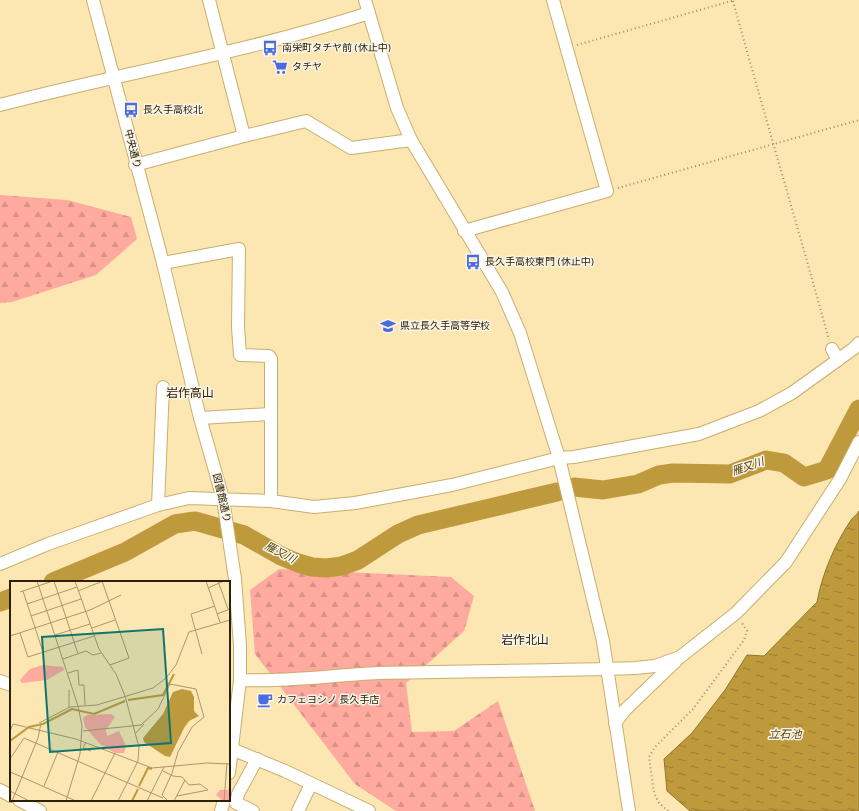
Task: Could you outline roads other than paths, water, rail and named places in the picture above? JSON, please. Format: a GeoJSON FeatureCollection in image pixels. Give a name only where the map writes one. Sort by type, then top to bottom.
{"type":"FeatureCollection","features":[{"type":"Feature","properties":{"kind":"street","name":"中央通り"},"geometry":{"type":"LineString","coordinates":[[93,0],[152,229]]}},
{"type":"Feature","properties":{"kind":"street"},"geometry":{"type":"LineString","coordinates":[[208,0],[244,136]]}},
{"type":"Feature","properties":{"kind":"street"},"geometry":{"type":"LineString","coordinates":[[365,0],[397,108],[411,140],[502,292],[520,333],[559,458],[591,591],[608,669],[629,811]]}},
{"type":"Feature","properties":{"kind":"street"},"geometry":{"type":"LineString","coordinates":[[464,230],[606,191],[553,0]]}},
{"type":"Feature","properties":{"kind":"street"},"geometry":{"type":"LineString","coordinates":[[0,103],[334,25],[369,13]]}},
{"type":"Feature","properties":{"kind":"street"},"geometry":{"type":"LineString","coordinates":[[135,165],[306,121],[351,148],[411,140]]}},
{"type":"Feature","properties":{"kind":"street","name":"図書館通り"},"geometry":{"type":"LineString","coordinates":[[152,229],[163,264],[200,418],[223,499],[230,542],[238,619],[240,680],[230,761]]}},
{"type":"Feature","properties":{"kind":"street"},"geometry":{"type":"LineString","coordinates":[[163,264],[239,248],[238,327],[240,355],[269,356],[271,359],[271,501]]}},
{"type":"Feature","properties":{"kind":"street"},"geometry":{"type":"LineString","coordinates":[[0,564],[48,544],[158,505],[189,498],[271,501],[314,506],[355,503],[452,485],[559,458],[574,458],[699,434],[758,411],[786,396],[838,360],[859,343]]}},
{"type":"Feature","properties":{"kind":"street"},"geometry":{"type":"LineString","coordinates":[[832,349],[838,360]]}},
{"type":"Feature","properties":{"kind":"street"},"geometry":{"type":"LineString","coordinates":[[158,505],[163,387]]}},
{"type":"Feature","properties":{"kind":"street"},"geometry":{"type":"LineString","coordinates":[[200,418],[270,414]]}},
{"type":"Feature","properties":{"kind":"street"},"geometry":{"type":"LineString","coordinates":[[615,723],[625,710],[680,657],[736,613],[786,562],[840,479],[859,442]]}},
{"type":"Feature","properties":{"kind":"street"},"geometry":{"type":"LineString","coordinates":[[240,680],[261,681],[364,674],[482,670],[608,669],[655,666],[680,657]]}},
{"type":"Feature","properties":{"kind":"street"},"geometry":{"type":"LineString","coordinates":[[0,682],[10,684]]}},
{"type":"Feature","properties":{"kind":"street"},"geometry":{"type":"LineString","coordinates":[[231,749],[312,784],[369,811]]}},
{"type":"Feature","properties":{"kind":"street"},"geometry":{"type":"LineString","coordinates":[[253,811],[236,802],[238,794],[257,760]]}},
{"type":"Feature","properties":{"kind":"street"},"geometry":{"type":"LineString","coordinates":[[298,811],[312,784]]}},
{"type":"Feature","properties":{"kind":"street"},"geometry":{"type":"LineString","coordinates":[[0,790],[10,795]]}},
{"type":"Feature","properties":{"kind":"street"},"geometry":{"type":"LineString","coordinates":[[21,801],[40,811]]}},
{"type":"Feature","properties":{"kind":"street"},"geometry":{"type":"LineString","coordinates":[[221,811],[224,801]]}},
{"type":"Feature","properties":{"kind":"water","name":"立石池"},"geometry":{"type":"Polygon","coordinates":[[[859,511],[859,811],[690,811],[667,791],[664,759],[692,733],[725,690],[747,655],[764,656],[817,602],[822,581],[835,549],[851,520],[859,511]]]}},
{"type":"Feature","properties":{"kind":"waterway","name":"雁又川"},"geometry":{"type":"LineString","coordinates":[[574,487],[603,490],[638,484],[659,475],[673,473],[730,474],[766,460],[784,463],[804,477],[827,470],[859,409]]}},
{"type":"Feature","properties":{"kind":"waterway","name":"雁又川"},"geometry":{"type":"LineString","coordinates":[[55,581],[125,552],[175,524],[195,521],[244,535],[281,556],[298,563],[312,567],[326,568],[342,566],[358,560],[398,534],[418,525],[557,492]]}},
{"type":"Feature","properties":{"kind":"waterway","name":"雁又川"},"geometry":{"type":"LineString","coordinates":[[0,602],[10,598]]}},
{"type":"Feature","properties":{"kind":"place","name":"南栄町タチヤ前 (休止中)"},"geometry":{"type":"Point","coordinates":[270,48]}},
{"type":"Feature","properties":{"kind":"place","name":"タチヤ"},"geometry":{"type":"Point","coordinates":[280,67]}},
{"type":"Feature","properties":{"kind":"place","name":"長久手高校北"},"geometry":{"type":"Point","coordinates":[131,110]}},
{"type":"Feature","properties":{"kind":"place","name":"長久手高校東門 (休止中)"},"geometry":{"type":"Point","coordinates":[473,262]}},
{"type":"Feature","properties":{"kind":"place","name":"県立長久手高等学校"},"geometry":{"type":"Point","coordinates":[388,326]}},
{"type":"Feature","properties":{"kind":"place","name":"カフェヨシノ 長久手店"},"geometry":{"type":"Point","coordinates":[265,700]}},
{"type":"Feature","properties":{"kind":"district","name":"岩作高山"},"geometry":{"type":"Point","coordinates":[190,394]}},
{"type":"Feature","properties":{"kind":"district","name":"岩作北山"},"geometry":{"type":"Point","coordinates":[525,641]}}]}
